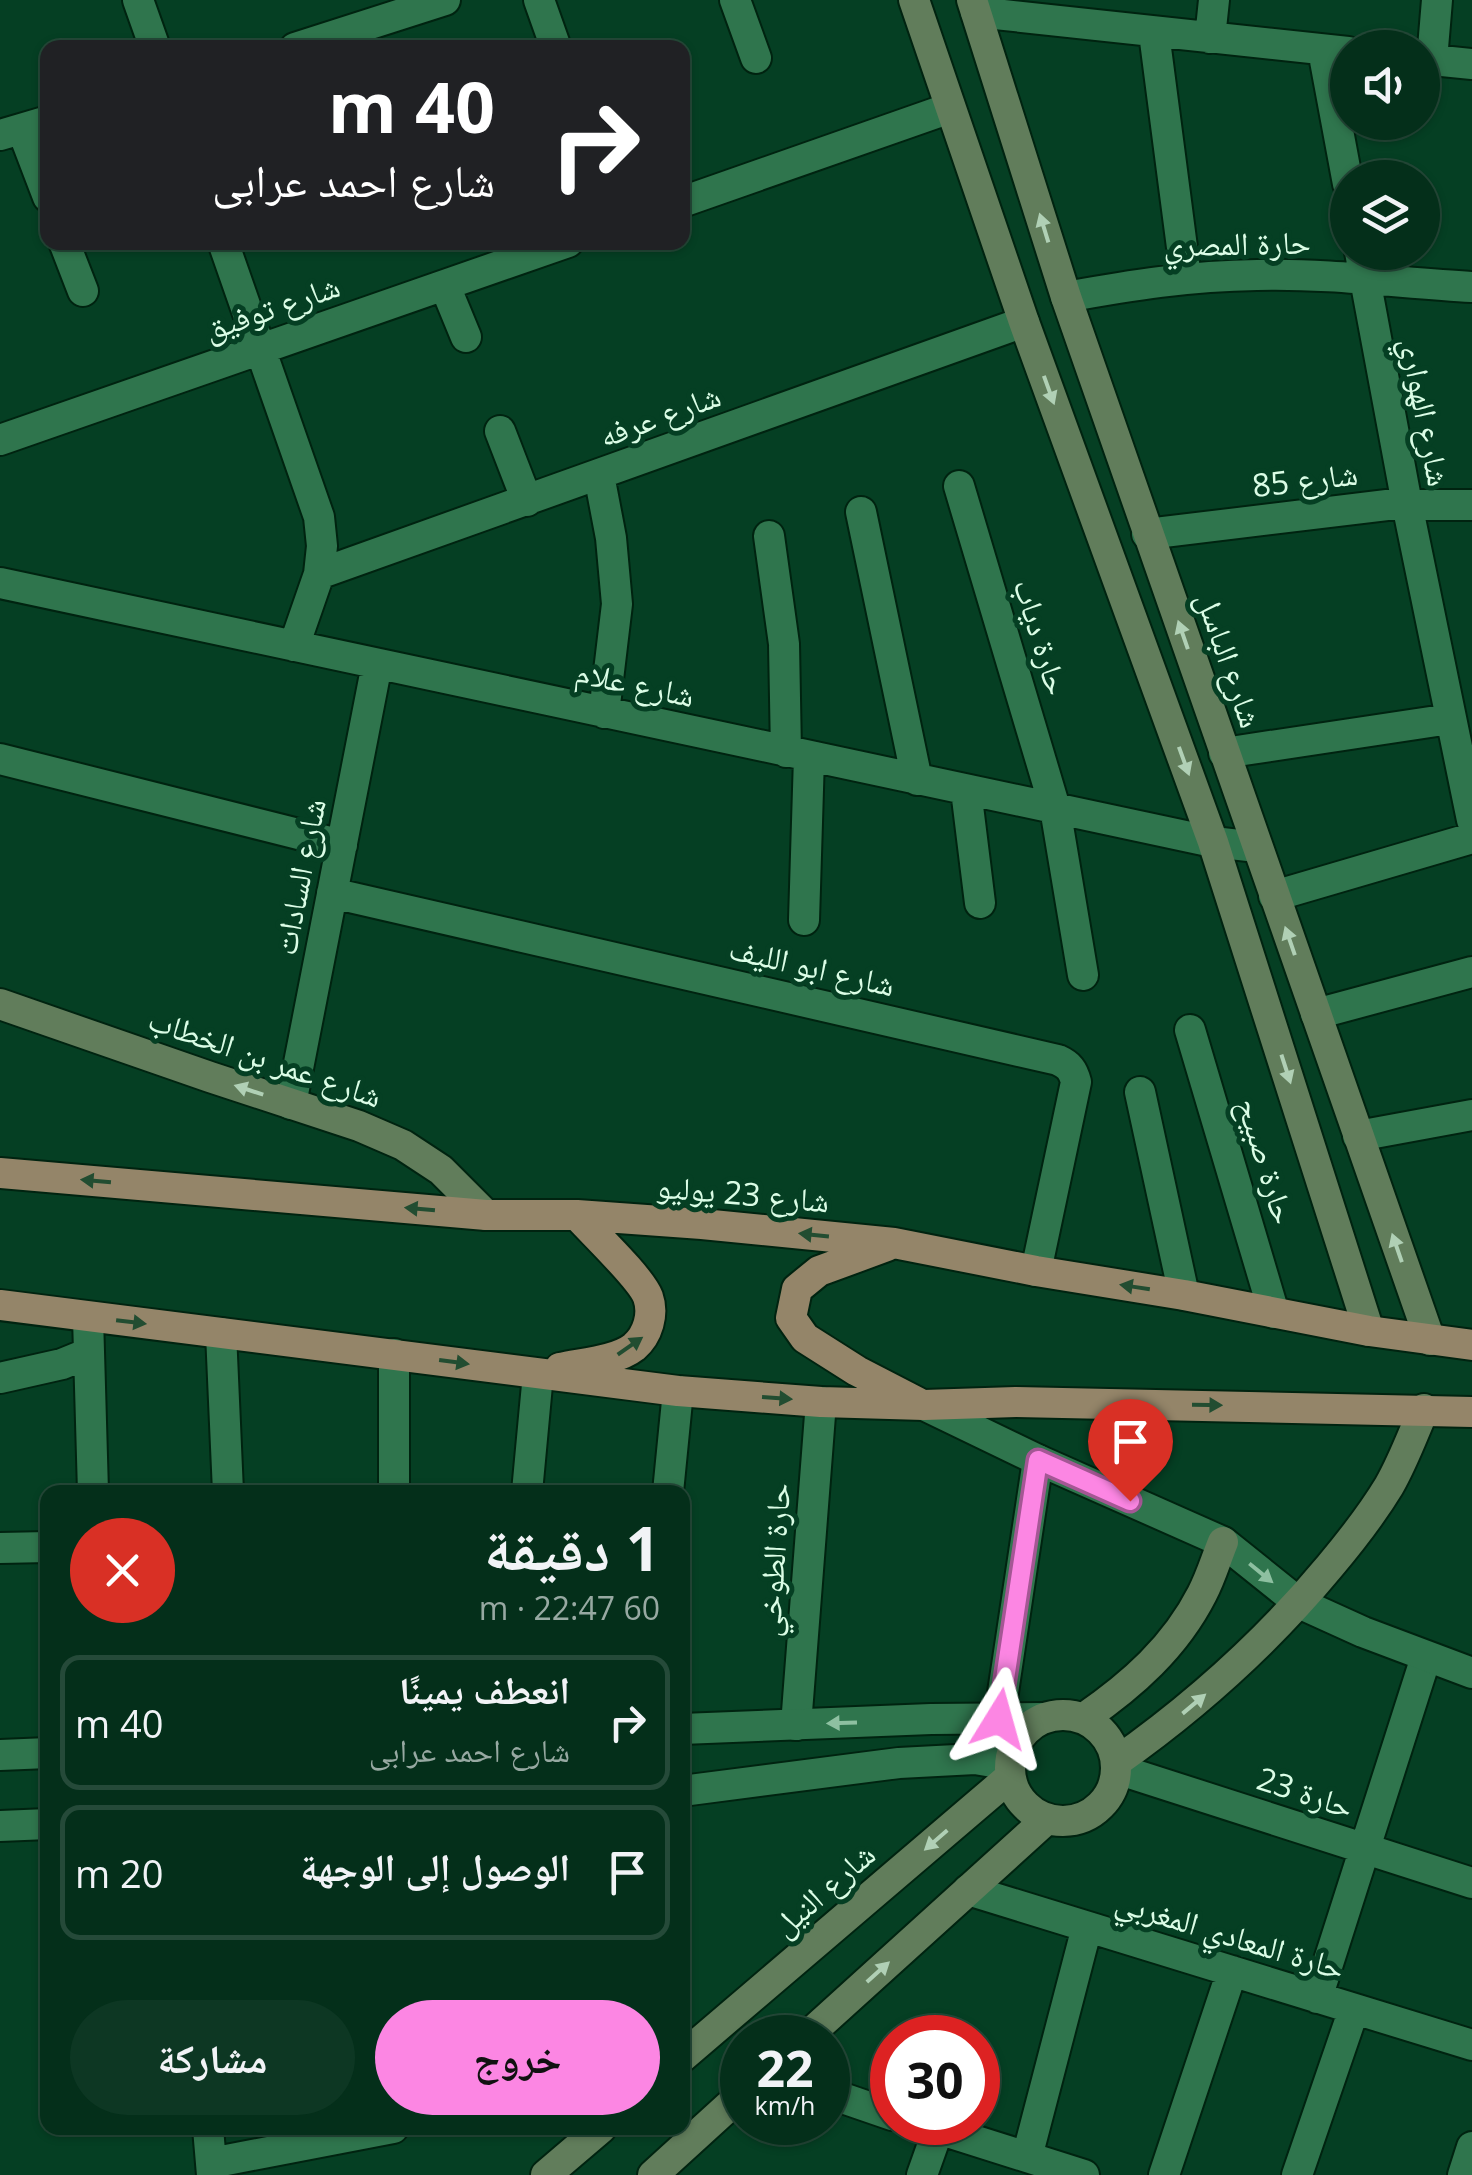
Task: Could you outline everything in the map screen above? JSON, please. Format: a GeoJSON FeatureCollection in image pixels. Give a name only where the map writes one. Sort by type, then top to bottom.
{"type":"FeatureCollection","features":[{"type":"Feature","properties":{"kind":"main road"},"geometry":{"type":"LineString","coordinates":[[974,6],[918,13],[1024,322],[1213,842],[1369,1331]]}},
{"type":"Feature","properties":{"kind":"main road","name":"شارع الباسل"},"geometry":{"type":"LineString","coordinates":[[974,6],[1066,297],[1147,534],[1430,1340]]}},
{"type":"Feature","properties":{"kind":"main road","name":"شارع عمر بن الخطاب"},"geometry":{"type":"LineString","coordinates":[[0,1004],[359,1126],[404,1145],[441,1170],[486,1215]]}},
{"type":"Feature","properties":{"kind":"main road","name":"شارع 23 يوليو"},"geometry":{"type":"LineString","coordinates":[[0,1172],[486,1215],[702,1224],[894,1243],[1369,1331],[1472,1346]]}},
{"type":"Feature","properties":{"kind":"main road"},"geometry":{"type":"LineString","coordinates":[[538,1374],[633,1348],[646,1334],[651,1315],[648,1296],[577,1216]]}},
{"type":"Feature","properties":{"kind":"main road"},"geometry":{"type":"LineString","coordinates":[[894,1243],[819,1272],[796,1290],[791,1318],[805,1338],[924,1406]]}},
{"type":"Feature","properties":{"kind":"main road"},"geometry":{"type":"LineString","coordinates":[[0,1305],[538,1374],[821,1402],[1472,1412]]}},
{"type":"Feature","properties":{"kind":"main road"},"geometry":{"type":"LineString","coordinates":[[1116,1766],[1213,1688],[1299,1604],[1390,1485],[1424,1410]]}},
{"type":"Feature","properties":{"kind":"main road"},"geometry":{"type":"LineString","coordinates":[[1084,1718],[1140,1676],[1164,1650],[1203,1592],[1223,1542]]}},
{"type":"Feature","properties":{"kind":"main road"},"geometry":{"type":"LineString","coordinates":[[1044,1718],[1084,1718],[1106,1736],[1113,1748],[1116,1766],[1106,1800],[1079,1819],[1064,1821],[1034,1814],[1014,1791],[1010,1771],[1012,1750],[1020,1736],[1044,1718]]}},
{"type":"Feature","properties":{"kind":"main road","name":"شارع النيل"},"geometry":{"type":"LineString","coordinates":[[690,2044],[1010,1771]]}},
{"type":"Feature","properties":{"kind":"main road"},"geometry":{"type":"LineString","coordinates":[[830,2015],[1047,1819]]}},
{"type":"Feature","properties":{"kind":"main road"},"geometry":{"type":"LineString","coordinates":[[653,2175],[720,2114]]}},
{"type":"Feature","properties":{"kind":"main road"},"geometry":{"type":"LineString","coordinates":[[546,2175],[593,2135]]}},
{"type":"Feature","properties":{"kind":"street"},"geometry":{"type":"LineString","coordinates":[[138,0],[152,40]]}},
{"type":"Feature","properties":{"kind":"street"},"geometry":{"type":"LineString","coordinates":[[349,40],[376,36],[445,0]]}},
{"type":"Feature","properties":{"kind":"street"},"geometry":{"type":"LineString","coordinates":[[539,0],[553,40]]}},
{"type":"Feature","properties":{"kind":"street"},"geometry":{"type":"LineString","coordinates":[[735,0],[756,58]]}},
{"type":"Feature","properties":{"kind":"street"},"geometry":{"type":"LineString","coordinates":[[1210,38],[1214,0]]}},
{"type":"Feature","properties":{"kind":"street"},"geometry":{"type":"LineString","coordinates":[[1432,30],[1437,0]]}},
{"type":"Feature","properties":{"kind":"street"},"geometry":{"type":"LineString","coordinates":[[974,6],[1154,32],[1330,50]]}},
{"type":"Feature","properties":{"kind":"street"},"geometry":{"type":"LineString","coordinates":[[1154,32],[1186,278]]}},
{"type":"Feature","properties":{"kind":"street"},"geometry":{"type":"LineString","coordinates":[[1440,60],[1472,64]]}},
{"type":"Feature","properties":{"kind":"street"},"geometry":{"type":"LineString","coordinates":[[690,199],[950,108]]}},
{"type":"Feature","properties":{"kind":"street"},"geometry":{"type":"LineString","coordinates":[[23,128],[40,176]]}},
{"type":"Feature","properties":{"kind":"street"},"geometry":{"type":"LineString","coordinates":[[67,250],[82,291]]}},
{"type":"Feature","properties":{"kind":"street"},"geometry":{"type":"LineString","coordinates":[[226,250],[319,516],[319,574],[294,646]]}},
{"type":"Feature","properties":{"kind":"street","name":"شارع توفيق"},"geometry":{"type":"LineString","coordinates":[[0,440],[545,250]]}},
{"type":"Feature","properties":{"kind":"street","name":"حارة المصري"},"geometry":{"type":"LineString","coordinates":[[1066,297],[1154,281],[1330,269]]}},
{"type":"Feature","properties":{"kind":"street","name":"شارع الهواري"},"geometry":{"type":"LineString","coordinates":[[1363,270],[1407,504],[1459,729],[1472,820]]}},
{"type":"Feature","properties":{"kind":"street","name":"حارة المصري"},"geometry":{"type":"LineString","coordinates":[[1382,270],[1472,288]]}},
{"type":"Feature","properties":{"kind":"street"},"geometry":{"type":"LineString","coordinates":[[444,286],[466,337]]}},
{"type":"Feature","properties":{"kind":"street","name":"شارع عرفه"},"geometry":{"type":"LineString","coordinates":[[319,574],[1024,322]]}},
{"type":"Feature","properties":{"kind":"street"},"geometry":{"type":"LineString","coordinates":[[500,431],[527,501]]}},
{"type":"Feature","properties":{"kind":"street"},"geometry":{"type":"LineString","coordinates":[[598,476],[612,538],[616,587],[604,713]]}},
{"type":"Feature","properties":{"kind":"street","name":"حارة دياب"},"geometry":{"type":"LineString","coordinates":[[959,486],[1055,808],[1083,975]]}},
{"type":"Feature","properties":{"kind":"street","name":"شارع 85"},"geometry":{"type":"LineString","coordinates":[[1147,534],[1407,504],[1472,505]]}},
{"type":"Feature","properties":{"kind":"street"},"geometry":{"type":"LineString","coordinates":[[861,512],[917,780]]}},
{"type":"Feature","properties":{"kind":"street"},"geometry":{"type":"LineString","coordinates":[[769,536],[798,754],[804,920]]}},
{"type":"Feature","properties":{"kind":"street","name":"شارع علام"},"geometry":{"type":"LineString","coordinates":[[0,583],[917,780],[1213,842],[1257,847]]}},
{"type":"Feature","properties":{"kind":"street","name":"شارع السادات"},"geometry":{"type":"LineString","coordinates":[[291,1104],[377,664]]}},
{"type":"Feature","properties":{"kind":"street"},"geometry":{"type":"LineString","coordinates":[[1224,753],[1459,729]]}},
{"type":"Feature","properties":{"kind":"street"},"geometry":{"type":"LineString","coordinates":[[0,760],[342,845]]}},
{"type":"Feature","properties":{"kind":"street"},"geometry":{"type":"LineString","coordinates":[[966,790],[980,903]]}},
{"type":"Feature","properties":{"kind":"street"},"geometry":{"type":"LineString","coordinates":[[1274,896],[1472,838]]}},
{"type":"Feature","properties":{"kind":"street","name":"شارع ابو الليف"},"geometry":{"type":"LineString","coordinates":[[332,893],[1067,1064],[1076,1082],[1036,1271]]}},
{"type":"Feature","properties":{"kind":"street"},"geometry":{"type":"LineString","coordinates":[[1316,1014],[1472,972]]}},
{"type":"Feature","properties":{"kind":"street","name":"حارة صبيح"},"geometry":{"type":"LineString","coordinates":[[1190,1030],[1274,1313]]}},
{"type":"Feature","properties":{"kind":"street"},"geometry":{"type":"LineString","coordinates":[[1140,1092],[1184,1294]]}},
{"type":"Feature","properties":{"kind":"street"},"geometry":{"type":"LineString","coordinates":[[1358,1136],[1472,1114]]}},
{"type":"Feature","properties":{"kind":"street"},"geometry":{"type":"LineString","coordinates":[[88,1317],[93,1485]]}},
{"type":"Feature","properties":{"kind":"street"},"geometry":{"type":"LineString","coordinates":[[221,1333],[228,1485]]}},
{"type":"Feature","properties":{"kind":"street"},"geometry":{"type":"LineString","coordinates":[[0,1378],[62,1364],[89,1353]]}},
{"type":"Feature","properties":{"kind":"street"},"geometry":{"type":"LineString","coordinates":[[394,1354],[394,1485]]}},
{"type":"Feature","properties":{"kind":"street"},"geometry":{"type":"LineString","coordinates":[[528,1485],[538,1374]]}},
{"type":"Feature","properties":{"kind":"street"},"geometry":{"type":"LineString","coordinates":[[669,1485],[678,1390]]}},
{"type":"Feature","properties":{"kind":"street","name":"حارة الطوخي"},"geometry":{"type":"LineString","coordinates":[[796,1725],[821,1402]]}},
{"type":"Feature","properties":{"kind":"street"},"geometry":{"type":"LineString","coordinates":[[924,1406],[1223,1542],[1299,1604],[1472,1673]]}},
{"type":"Feature","properties":{"kind":"street"},"geometry":{"type":"LineString","coordinates":[[999,1719],[1038,1460]]}},
{"type":"Feature","properties":{"kind":"street"},"geometry":{"type":"LineString","coordinates":[[0,1548],[40,1547]]}},
{"type":"Feature","properties":{"kind":"street"},"geometry":{"type":"LineString","coordinates":[[1317,1998],[1426,1656]]}},
{"type":"Feature","properties":{"kind":"street"},"geometry":{"type":"LineString","coordinates":[[690,1729],[1044,1718]]}},
{"type":"Feature","properties":{"kind":"street"},"geometry":{"type":"LineString","coordinates":[[896,1721],[899,1763]]}},
{"type":"Feature","properties":{"kind":"street"},"geometry":{"type":"LineString","coordinates":[[0,1755],[40,1753]]}},
{"type":"Feature","properties":{"kind":"street"},"geometry":{"type":"LineString","coordinates":[[690,1790],[899,1763],[975,1759],[1010,1771]]}},
{"type":"Feature","properties":{"kind":"street","name":"حارة 23"},"geometry":{"type":"LineString","coordinates":[[1116,1766],[1472,1883]]}},
{"type":"Feature","properties":{"kind":"street"},"geometry":{"type":"LineString","coordinates":[[0,1826],[40,1824]]}},
{"type":"Feature","properties":{"kind":"street","name":"حارة المعادي المغربي"},"geometry":{"type":"LineString","coordinates":[[968,1890],[1472,2046]]}},
{"type":"Feature","properties":{"kind":"street"},"geometry":{"type":"LineString","coordinates":[[1037,2165],[1087,1927]]}},
{"type":"Feature","properties":{"kind":"street"},"geometry":{"type":"LineString","coordinates":[[1164,2175],[1232,1971]]}},
{"type":"Feature","properties":{"kind":"street"},"geometry":{"type":"LineString","coordinates":[[1297,2175],[1354,2009]]}},
{"type":"Feature","properties":{"kind":"street"},"geometry":{"type":"LineString","coordinates":[[209,2135],[212,2169],[362,2135]]}},
{"type":"Feature","properties":{"kind":"street"},"geometry":{"type":"LineString","coordinates":[[922,2175],[925,2145]]}},
{"type":"Feature","properties":{"kind":"street"},"geometry":{"type":"LineString","coordinates":[[981,2145],[1037,2165],[1084,2175]]}},
{"type":"Feature","properties":{"kind":"street"},"geometry":{"type":"LineString","coordinates":[[1463,2175],[1472,2147]]}},
{"type":"Feature","properties":{"kind":"route"},"geometry":{"type":"LineString","coordinates":[[999,1719],[1038,1460],[1130,1501]]}}]}
